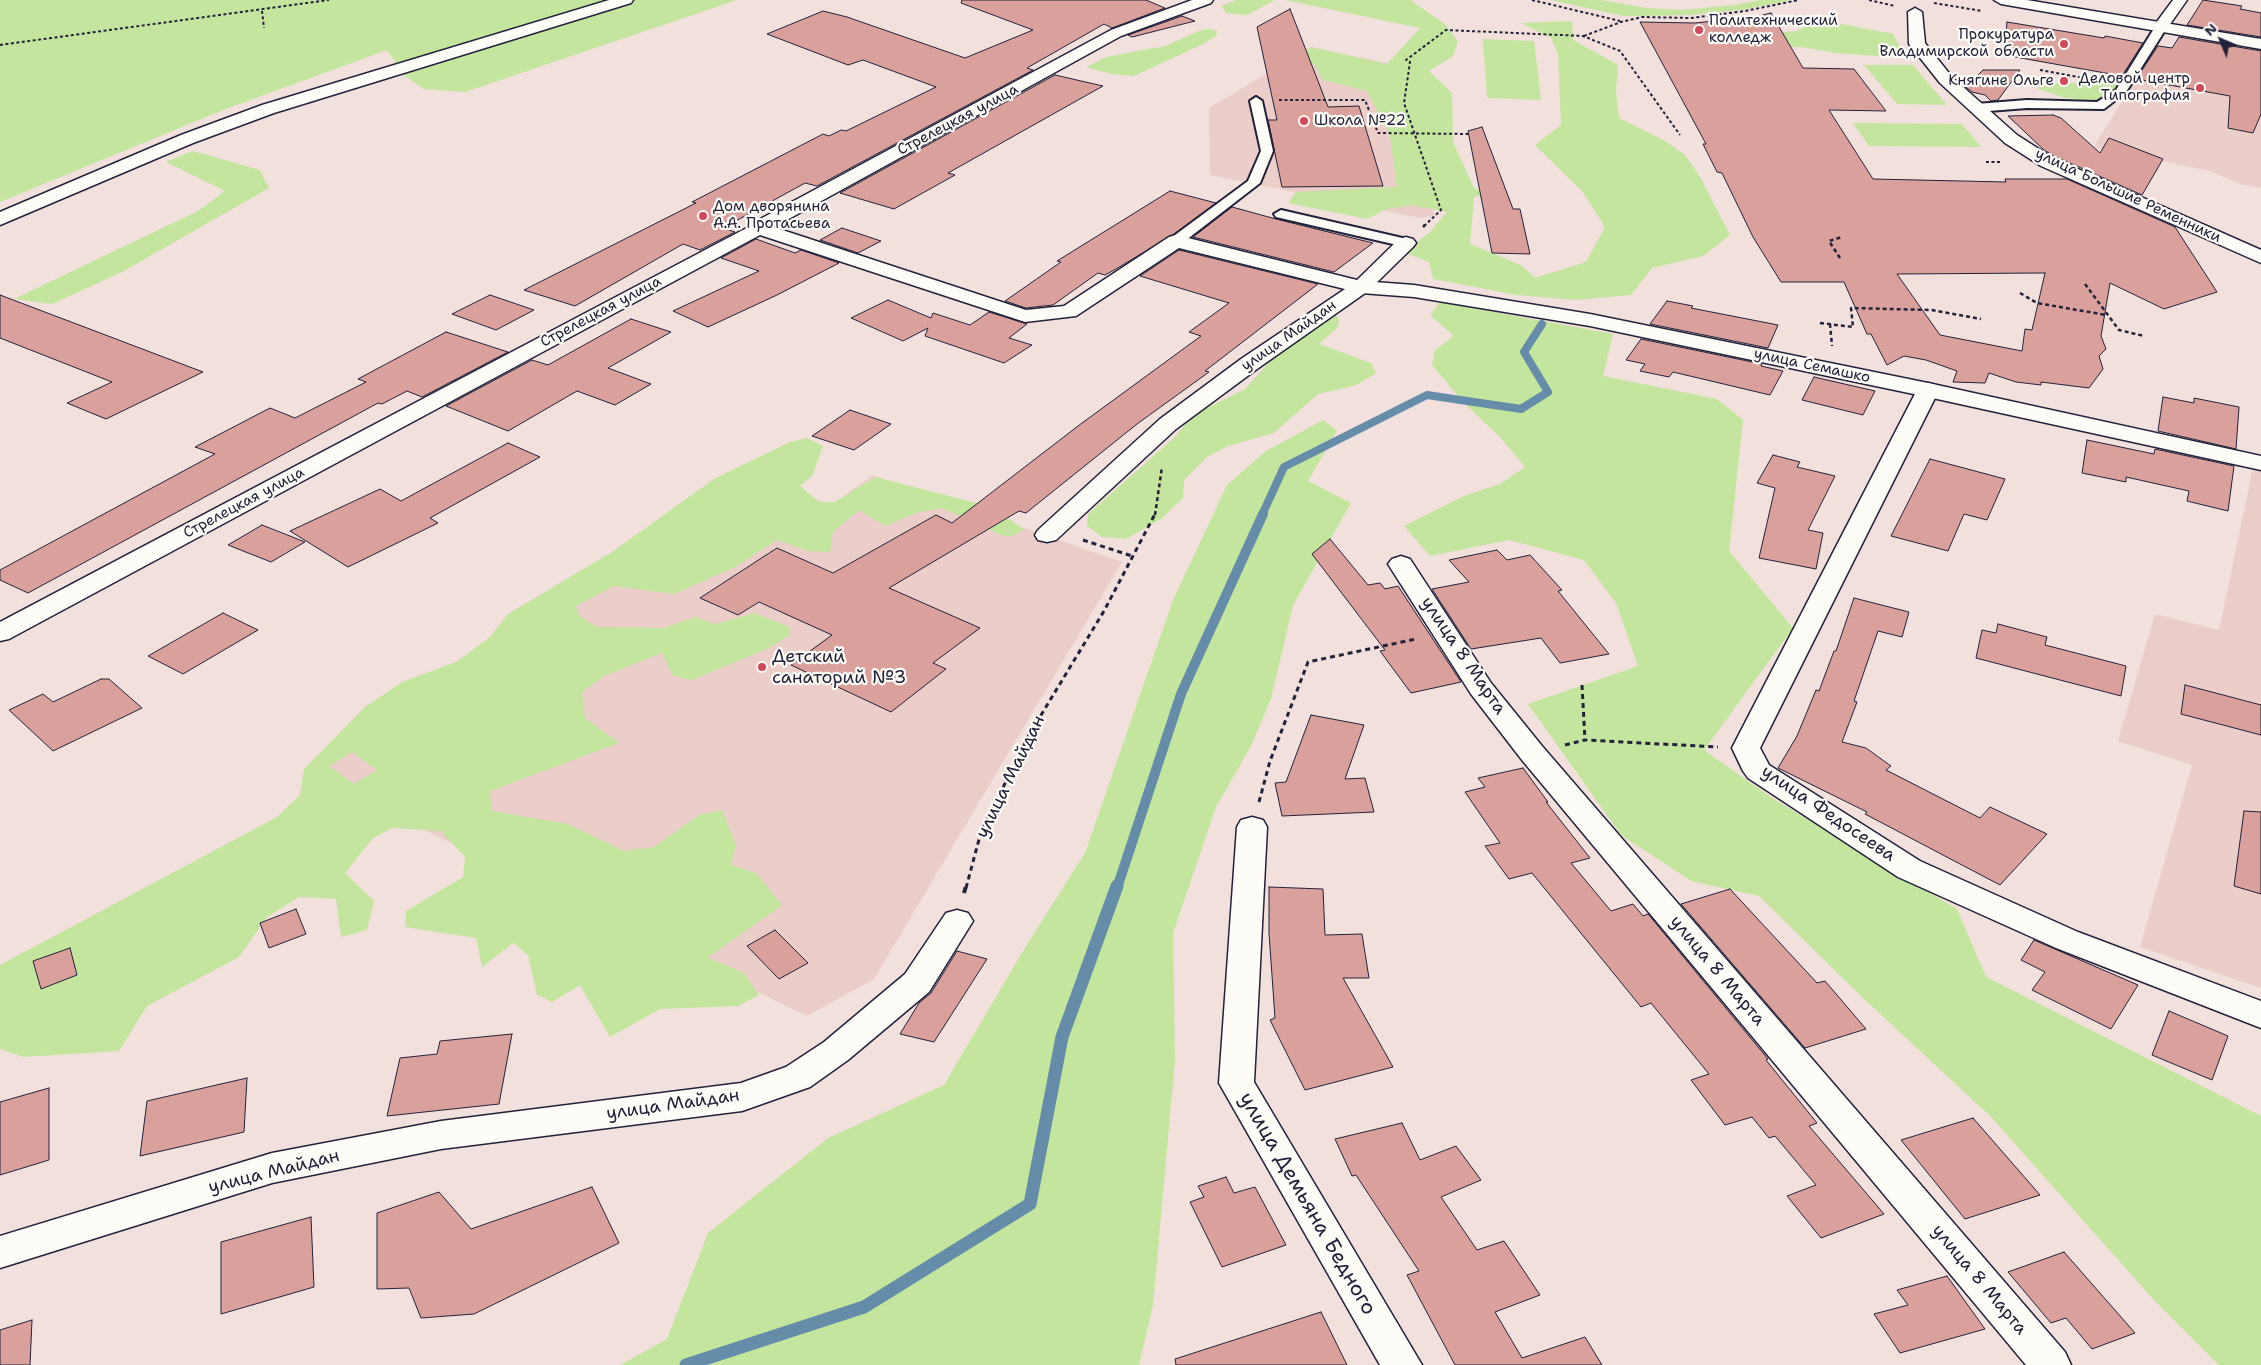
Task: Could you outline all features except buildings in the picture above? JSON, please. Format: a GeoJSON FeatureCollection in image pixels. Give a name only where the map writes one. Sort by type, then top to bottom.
{"type":"FeatureCollection","features":[{"type":"Feature","properties":{"kind":"street"},"geometry":{"type":"LineString","coordinates":[[0,220],[187,139],[268,109],[580,12],[626,0]]}},
{"type":"Feature","properties":{"kind":"street","name":"Стрелецкая улица"},"geometry":{"type":"LineString","coordinates":[[0,633],[758,228],[1116,33],[1206,0]]}},
{"type":"Feature","properties":{"kind":"street"},"geometry":{"type":"LineString","coordinates":[[2001,0],[2261,44]]}},
{"type":"Feature","properties":{"kind":"street"},"geometry":{"type":"LineString","coordinates":[[2161,27],[2180,0]]}},
{"type":"Feature","properties":{"kind":"street","name":"улица Большие Ременники"},"geometry":{"type":"LineString","coordinates":[[1915,12],[1917,44],[1946,80],[2011,138],[2047,162],[2261,257]]}},
{"type":"Feature","properties":{"kind":"street"},"geometry":{"type":"LineString","coordinates":[[758,228],[1025,316],[1069,312],[1176,241]]}},
{"type":"Feature","properties":{"kind":"street","name":"улица Семашко"},"geometry":{"type":"LineString","coordinates":[[1176,241],[1361,287],[1414,292],[1590,320],[1928,390],[2261,463]]}},
{"type":"Feature","properties":{"kind":"street","name":"улица Майдан"},"geometry":{"type":"LineString","coordinates":[[1049,532],[1168,424],[1249,364],[1361,287],[1406,243]]}},
{"type":"Feature","properties":{"kind":"street","name":"улица Федосеева"},"geometry":{"type":"LineString","coordinates":[[1928,390],[1746,748],[1758,771],[1909,869],[2067,940],[2261,1015]]}},
{"type":"Feature","properties":{"kind":"street","name":"улица 8 Марта"},"geometry":{"type":"LineString","coordinates":[[1401,564],[1481,688],[1532,753],[2051,1365]]}},
{"type":"Feature","properties":{"kind":"street","name":"улица Демьяна Бедного"},"geometry":{"type":"LineString","coordinates":[[1252,827],[1236,1083],[1402,1365]]}},
{"type":"Feature","properties":{"kind":"street","name":"улица Майдан"},"geometry":{"type":"LineString","coordinates":[[0,1252],[272,1168],[441,1135],[742,1097],[798,1077],[836,1051],[917,983],[957,921]]}},
{"type":"Feature","properties":{"kind":"lane"},"geometry":{"type":"LineString","coordinates":[[1976,108],[2027,104],[2100,106],[2120,92],[2161,27]]}},
{"type":"Feature","properties":{"kind":"lane"},"geometry":{"type":"LineString","coordinates":[[1176,241],[1253,183],[1267,151],[1256,100]]}},
{"type":"Feature","properties":{"kind":"lane"},"geometry":{"type":"LineString","coordinates":[[1281,214],[1406,243]]}},
{"type":"Feature","properties":{"kind":"path"},"geometry":{"type":"LineString","coordinates":[[0,45],[262,11],[329,0]]}},
{"type":"Feature","properties":{"kind":"path"},"geometry":{"type":"LineString","coordinates":[[1532,0],[1621,22]]}},
{"type":"Feature","properties":{"kind":"path"},"geometry":{"type":"LineString","coordinates":[[1583,36],[1621,22],[1642,17],[1691,18],[1745,11],[1799,0]]}},
{"type":"Feature","properties":{"kind":"path"},"geometry":{"type":"LineString","coordinates":[[262,11],[264,28]]}},
{"type":"Feature","properties":{"kind":"path"},"geometry":{"type":"LineString","coordinates":[[1441,210],[1404,103],[1410,62],[1406,60],[1446,30],[1583,36],[1620,51],[1680,136]]}},
{"type":"Feature","properties":{"kind":"path"},"geometry":{"type":"LineString","coordinates":[[2040,70],[2084,78]]}},
{"type":"Feature","properties":{"kind":"path"},"geometry":{"type":"LineString","coordinates":[[1256,100],[1365,100],[1378,133],[1470,134]]}},
{"type":"Feature","properties":{"kind":"path"},"geometry":{"type":"LineString","coordinates":[[1840,258],[1829,241],[1842,237]]}},
{"type":"Feature","properties":{"kind":"path"},"geometry":{"type":"LineString","coordinates":[[2085,284],[2106,315],[2119,330],[2144,336]]}},
{"type":"Feature","properties":{"kind":"path"},"geometry":{"type":"LineString","coordinates":[[2020,293],[2037,303],[2106,315]]}},
{"type":"Feature","properties":{"kind":"path"},"geometry":{"type":"LineString","coordinates":[[1820,323],[1853,327],[1851,308],[1932,310],[1981,319]]}},
{"type":"Feature","properties":{"kind":"path","name":"улица Майдан"},"geometry":{"type":"LineString","coordinates":[[957,921],[981,832],[1029,735],[1104,611],[1157,511],[1168,424]]}},
{"type":"Feature","properties":{"kind":"path"},"geometry":{"type":"LineString","coordinates":[[1049,532],[1132,556]]}},
{"type":"Feature","properties":{"kind":"path"},"geometry":{"type":"LineString","coordinates":[[1252,827],[1270,761],[1308,662],[1446,633]]}},
{"type":"Feature","properties":{"kind":"path"},"geometry":{"type":"LineString","coordinates":[[1582,685],[1585,740],[1696,746]]}},
{"type":"Feature","properties":{"kind":"shaded area"},"geometry":{"type":"Polygon","coordinates":[[[2157,45],[2261,63],[2261,188],[2240,184],[2210,171],[2094,147],[2157,45]]]}},
{"type":"Feature","properties":{"kind":"shaded area","name":"Школа №22"},"geometry":{"type":"Polygon","coordinates":[[[1311,47],[1405,67],[1403,133],[1435,215],[1420,218],[1210,175],[1209,108],[1311,47]]]}},
{"type":"Feature","properties":{"kind":"shaded area"},"geometry":{"type":"Polygon","coordinates":[[[2253,468],[2261,470],[2261,988],[2140,947],[2192,765],[2118,741],[2155,614],[2219,630],[2253,468]]]}},
{"type":"Feature","properties":{"kind":"shaded area","name":"Детский санаторий №3"},"geometry":{"type":"Polygon","coordinates":[[[751,475],[832,505],[872,475],[1122,562],[874,979],[807,1016],[305,772],[751,475]]]}},
{"type":"Feature","properties":{"kind":"green space"},"geometry":{"type":"Polygon","coordinates":[[[0,0],[737,0],[465,92],[424,89],[405,76],[387,50],[223,110],[0,202],[0,0]]]}},
{"type":"Feature","properties":{"kind":"green space"},"geometry":{"type":"Polygon","coordinates":[[[1236,0],[1275,0],[1247,15],[1226,13],[1221,6],[1236,0]]]}},
{"type":"Feature","properties":{"kind":"green space"},"geometry":{"type":"Polygon","coordinates":[[[1285,0],[1410,0],[1446,25],[1458,42],[1453,56],[1429,71],[1452,93],[1453,142],[1474,188],[1489,194],[1474,197],[1470,244],[1521,265],[1535,278],[1586,262],[1605,227],[1582,191],[1535,145],[1561,125],[1558,54],[1551,38],[1521,23],[1572,21],[1573,40],[1618,65],[1616,91],[1619,118],[1665,141],[1685,155],[1700,177],[1730,235],[1703,256],[1652,268],[1631,295],[1576,300],[1517,295],[1433,279],[1429,262],[1403,252],[1429,233],[1447,212],[1412,205],[1387,209],[1367,219],[1288,203],[1296,192],[1397,187],[1390,136],[1367,91],[1323,80],[1314,64],[1277,68],[1311,47],[1387,64],[1420,28],[1285,0]]]}},
{"type":"Feature","properties":{"kind":"green space"},"geometry":{"type":"Polygon","coordinates":[[[1550,0],[1601,0],[1647,8],[1681,10],[1734,5],[1761,0],[1793,0],[1741,10],[1689,15],[1624,16],[1550,0]]]}},
{"type":"Feature","properties":{"kind":"green space"},"geometry":{"type":"Polygon","coordinates":[[[1821,20],[1893,34],[1901,49],[1891,57],[1835,53],[1801,47],[1746,48],[1725,37],[1796,31],[1821,20]]]}},
{"type":"Feature","properties":{"kind":"green space"},"geometry":{"type":"Polygon","coordinates":[[[1210,29],[1217,31],[1216,36],[1201,45],[1134,76],[1111,74],[1086,67],[1106,57],[1165,46],[1201,30],[1210,29]]]}},
{"type":"Feature","properties":{"kind":"green space"},"geometry":{"type":"Polygon","coordinates":[[[1483,39],[1534,41],[1541,100],[1487,98],[1483,39]]]}},
{"type":"Feature","properties":{"kind":"green space"},"geometry":{"type":"Polygon","coordinates":[[[1864,65],[1913,65],[1947,105],[1897,104],[1864,65]]]}},
{"type":"Feature","properties":{"kind":"green space"},"geometry":{"type":"Polygon","coordinates":[[[2115,76],[2121,82],[2116,92],[2105,99],[2093,101],[2065,98],[2036,88],[2058,83],[2100,84],[2115,76]]]}},
{"type":"Feature","properties":{"kind":"green space"},"geometry":{"type":"Polygon","coordinates":[[[1853,123],[1962,124],[1981,147],[1869,146],[1853,123]]]}},
{"type":"Feature","properties":{"kind":"green space"},"geometry":{"type":"Polygon","coordinates":[[[193,151],[260,170],[269,188],[122,272],[52,304],[14,299],[198,211],[225,191],[166,162],[193,151]]]}},
{"type":"Feature","properties":{"kind":"green space"},"geometry":{"type":"Polygon","coordinates":[[[1440,302],[1613,334],[1603,376],[1717,399],[1743,420],[1729,551],[1793,628],[1704,750],[1772,798],[1957,909],[1986,977],[2261,1116],[2261,1365],[2219,1365],[2153,1299],[1990,1116],[1863,998],[1759,896],[1691,881],[1621,835],[1528,704],[1638,666],[1616,603],[1584,560],[1509,540],[1430,556],[1404,526],[1464,496],[1500,484],[1525,467],[1500,437],[1463,402],[1432,365],[1435,350],[1454,336],[1430,315],[1440,302]]]}},
{"type":"Feature","properties":{"kind":"green space"},"geometry":{"type":"Polygon","coordinates":[[[1334,314],[1339,318],[1338,327],[1319,344],[1371,363],[1376,373],[1357,385],[1318,394],[1274,433],[1228,446],[1207,457],[1184,480],[1183,498],[1161,519],[1126,539],[1102,537],[1087,526],[1088,514],[1176,436],[1193,415],[1245,389],[1292,337],[1334,314]]]}},
{"type":"Feature","properties":{"kind":"green space"},"geometry":{"type":"Polygon","coordinates":[[[1323,420],[1337,431],[1308,481],[1351,503],[1293,605],[1271,699],[1251,746],[1216,807],[1173,933],[1175,1060],[1153,1305],[1139,1365],[620,1365],[667,1339],[708,1233],[828,1138],[944,1085],[1026,946],[1085,853],[1173,600],[1227,485],[1266,451],[1323,420]]]}},
{"type":"Feature","properties":{"kind":"green space"},"geometry":{"type":"Polygon","coordinates":[[[807,438],[823,446],[812,476],[800,486],[819,502],[835,502],[875,477],[988,506],[1024,529],[1012,536],[1001,535],[942,508],[916,513],[885,526],[859,510],[833,532],[830,552],[808,551],[777,540],[735,567],[674,594],[614,586],[576,606],[579,616],[597,627],[664,628],[695,617],[715,624],[754,613],[788,626],[790,635],[769,648],[692,680],[673,676],[662,653],[604,676],[582,692],[585,718],[619,743],[490,791],[492,811],[568,824],[624,851],[654,847],[699,815],[722,810],[736,845],[731,865],[756,873],[782,905],[707,958],[743,972],[759,995],[738,1006],[660,1009],[610,1037],[580,985],[552,1002],[537,995],[528,955],[513,943],[482,967],[476,938],[405,927],[406,911],[463,877],[465,857],[441,831],[392,828],[373,838],[345,873],[374,901],[367,930],[341,937],[336,899],[299,897],[267,917],[239,957],[147,1006],[119,1051],[23,1057],[0,1049],[0,965],[277,817],[300,795],[304,769],[365,707],[402,682],[456,662],[489,638],[508,614],[612,552],[714,479],[790,442],[807,438]],[[352,752],[329,766],[354,784],[377,770],[352,752]]]}},
{"type":"Feature","properties":{"kind":"waterway"},"geometry":{"type":"LineString","coordinates":[[1262,515],[1284,467],[1427,395],[1521,409],[1548,392],[1524,352],[1542,324]]}},
{"type":"Feature","properties":{"kind":"waterway"},"geometry":{"type":"LineString","coordinates":[[1117,888],[1181,694],[1263,514]]}},
{"type":"Feature","properties":{"kind":"waterway"},"geometry":{"type":"LineString","coordinates":[[686,1365],[864,1307],[1030,1204],[1062,1037],[1117,886]]}},
{"type":"Feature","properties":{"kind":"place","name":"Политехнический колледж"},"geometry":{"type":"Point","coordinates":[1699,30]}},
{"type":"Feature","properties":{"kind":"place","name":"Прокуратура Владимирской области"},"geometry":{"type":"Point","coordinates":[2064,44]}},
{"type":"Feature","properties":{"kind":"place","name":"Княгине Ольге"},"geometry":{"type":"Point","coordinates":[2064,81]}},
{"type":"Feature","properties":{"kind":"place","name":"Деловой центр Типография"},"geometry":{"type":"Point","coordinates":[2200,88]}},
{"type":"Feature","properties":{"kind":"place","name":"Школа №22"},"geometry":{"type":"Point","coordinates":[1304,121]}},
{"type":"Feature","properties":{"kind":"place","name":"Дом дворянина А.А. Протасьева"},"geometry":{"type":"Point","coordinates":[703,216]}},
{"type":"Feature","properties":{"kind":"place","name":"Детский санаторий №3"},"geometry":{"type":"Point","coordinates":[762,667]}}]}
